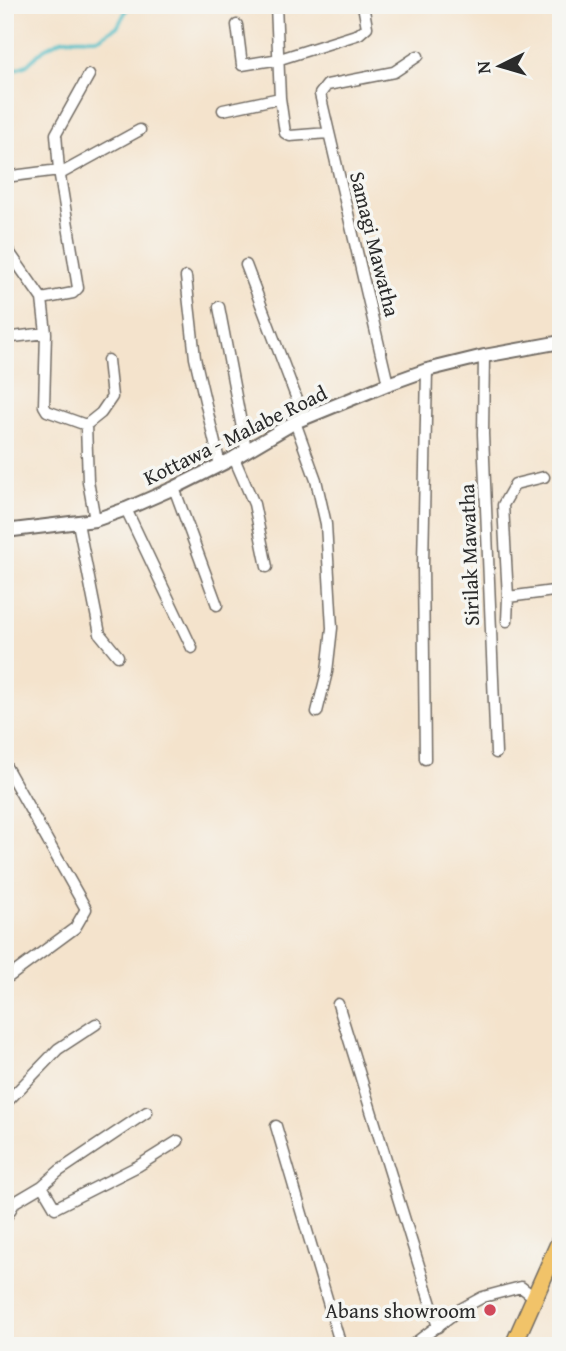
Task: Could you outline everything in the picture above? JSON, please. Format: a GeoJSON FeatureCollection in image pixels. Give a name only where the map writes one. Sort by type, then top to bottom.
{"type":"FeatureCollection","features":[{"type":"Feature","properties":{"kind":"highway"},"geometry":{"type":"LineString","coordinates":[[513,1346],[561,1238]]}},
{"type":"Feature","properties":{"kind":"highway"},"geometry":{"type":"LineString","coordinates":[[521,1346],[561,1256]]}},
{"type":"Feature","properties":{"kind":"street"},"geometry":{"type":"LineString","coordinates":[[276,5],[280,98],[285,134],[290,136],[328,133]]}},
{"type":"Feature","properties":{"kind":"street"},"geometry":{"type":"LineString","coordinates":[[237,25],[242,65],[280,59],[359,34],[367,27],[363,5]]}},
{"type":"Feature","properties":{"kind":"street","name":"Samagi Mawatha"},"geometry":{"type":"LineString","coordinates":[[388,384],[320,94],[327,85],[394,72],[418,56]]}},
{"type":"Feature","properties":{"kind":"street"},"geometry":{"type":"LineString","coordinates":[[42,299],[73,293],[78,288],[59,172],[56,134],[89,75]]}},
{"type":"Feature","properties":{"kind":"street"},"geometry":{"type":"LineString","coordinates":[[223,110],[280,98]]}},
{"type":"Feature","properties":{"kind":"street"},"geometry":{"type":"LineString","coordinates":[[5,177],[59,172],[139,130]]}},
{"type":"Feature","properties":{"kind":"street"},"geometry":{"type":"LineString","coordinates":[[5,246],[42,299],[46,333],[44,406],[47,411],[86,425]]}},
{"type":"Feature","properties":{"kind":"street"},"geometry":{"type":"LineString","coordinates":[[246,265],[300,420],[326,524],[332,628],[327,672],[317,712]]}},
{"type":"Feature","properties":{"kind":"street"},"geometry":{"type":"LineString","coordinates":[[186,277],[195,358],[220,465]]}},
{"type":"Feature","properties":{"kind":"street"},"geometry":{"type":"LineString","coordinates":[[219,307],[246,449]]}},
{"type":"Feature","properties":{"kind":"street"},"geometry":{"type":"LineString","coordinates":[[5,338],[46,333]]}},
{"type":"Feature","properties":{"kind":"street","name":"Kottawa - Malabe Road"},"geometry":{"type":"LineString","coordinates":[[5,531],[95,520],[174,488],[300,420],[388,384],[427,370],[484,356],[561,342]]}},
{"type":"Feature","properties":{"kind":"street","name":"Sirilak Mawatha"},"geometry":{"type":"LineString","coordinates":[[484,356],[483,434],[496,753]]}},
{"type":"Feature","properties":{"kind":"street"},"geometry":{"type":"LineString","coordinates":[[86,425],[101,413],[112,397],[108,360]]}},
{"type":"Feature","properties":{"kind":"street"},"geometry":{"type":"LineString","coordinates":[[425,758],[423,564],[427,370]]}},
{"type":"Feature","properties":{"kind":"street"},"geometry":{"type":"LineString","coordinates":[[86,425],[88,481],[95,520]]}},
{"type":"Feature","properties":{"kind":"street"},"geometry":{"type":"LineString","coordinates":[[234,458],[254,504],[267,567]]}},
{"type":"Feature","properties":{"kind":"street"},"geometry":{"type":"LineString","coordinates":[[508,621],[503,505],[515,484],[544,478]]}},
{"type":"Feature","properties":{"kind":"street"},"geometry":{"type":"LineString","coordinates":[[174,488],[217,605]]}},
{"type":"Feature","properties":{"kind":"street"},"geometry":{"type":"LineString","coordinates":[[126,509],[192,648]]}},
{"type":"Feature","properties":{"kind":"street"},"geometry":{"type":"LineString","coordinates":[[78,523],[100,634],[118,656]]}},
{"type":"Feature","properties":{"kind":"street"},"geometry":{"type":"LineString","coordinates":[[508,597],[561,590]]}},
{"type":"Feature","properties":{"kind":"street"},"geometry":{"type":"LineString","coordinates":[[5,765],[86,909],[75,928],[10,976]]}},
{"type":"Feature","properties":{"kind":"street"},"geometry":{"type":"LineString","coordinates":[[338,1004],[438,1327]]}},
{"type":"Feature","properties":{"kind":"street"},"geometry":{"type":"LineString","coordinates":[[5,1104],[58,1049],[96,1024]]}},
{"type":"Feature","properties":{"kind":"street"},"geometry":{"type":"LineString","coordinates":[[5,1219],[15,1202],[148,1112]]}},
{"type":"Feature","properties":{"kind":"street"},"geometry":{"type":"LineString","coordinates":[[276,1126],[341,1346]]}},
{"type":"Feature","properties":{"kind":"street"},"geometry":{"type":"LineString","coordinates":[[42,1186],[55,1208],[138,1166],[178,1141]]}},
{"type":"Feature","properties":{"kind":"street"},"geometry":{"type":"LineString","coordinates":[[411,1346],[459,1310],[483,1297],[521,1287],[534,1297]]}},
{"type":"Feature","properties":{"kind":"waterway"},"geometry":{"type":"LineString","coordinates":[[5,73],[27,65],[44,49],[63,39],[99,38],[118,26],[129,5]]}},
{"type":"Feature","properties":{"kind":"place","name":"Abans showroom"},"geometry":{"type":"Point","coordinates":[490,1310]}}]}
